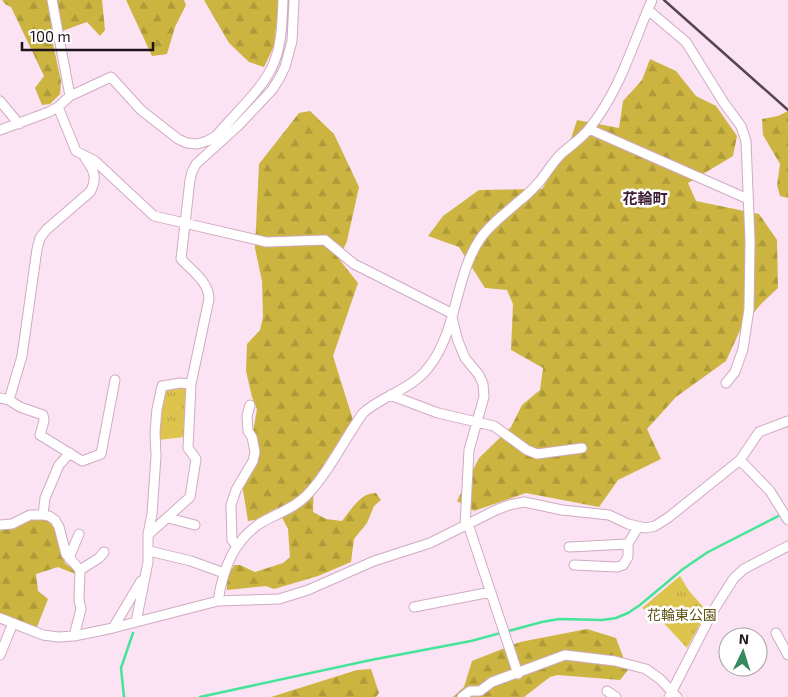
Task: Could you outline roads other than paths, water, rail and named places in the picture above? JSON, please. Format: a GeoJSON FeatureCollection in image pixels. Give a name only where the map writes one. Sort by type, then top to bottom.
{"type":"FeatureCollection","features":[{"type":"Feature","properties":{"kind":"street"},"geometry":{"type":"LineString","coordinates":[[52,0],[70,96]]}},
{"type":"Feature","properties":{"kind":"street"},"geometry":{"type":"LineString","coordinates":[[0,130],[58,107],[70,96],[111,77],[141,110],[178,139],[187,143],[197,144],[219,139],[271,69],[281,37],[283,0]]}},
{"type":"Feature","properties":{"kind":"street"},"geometry":{"type":"LineString","coordinates":[[148,535],[190,497],[196,459],[188,448],[191,384],[209,299],[209,291],[207,285],[181,259],[192,172],[196,164],[219,139],[272,90],[280,79],[292,42],[294,0]]}},
{"type":"Feature","properties":{"kind":"street"},"geometry":{"type":"LineString","coordinates":[[218,601],[224,573],[236,546],[252,528],[297,504],[319,480],[363,413],[428,369],[439,352],[453,316],[469,259],[481,238],[489,227],[532,189],[561,154],[589,129],[623,73],[650,4],[686,42],[740,126],[746,142],[750,241],[749,309],[736,372],[726,383]]}},
{"type":"Feature","properties":{"kind":"street"},"geometry":{"type":"LineString","coordinates":[[0,102],[19,124]]}},
{"type":"Feature","properties":{"kind":"street"},"geometry":{"type":"LineString","coordinates":[[58,107],[76,151],[95,161],[154,216],[266,242],[325,240],[354,264],[453,316]]}},
{"type":"Feature","properties":{"kind":"street"},"geometry":{"type":"LineString","coordinates":[[589,129],[748,199]]}},
{"type":"Feature","properties":{"kind":"street"},"geometry":{"type":"LineString","coordinates":[[10,400],[22,356],[35,259],[40,238],[46,230],[90,192],[96,179],[94,171],[84,155]]}},
{"type":"Feature","properties":{"kind":"street"},"geometry":{"type":"LineString","coordinates":[[453,316],[458,341],[465,358],[483,384],[484,397],[469,450],[467,525],[518,674]]}},
{"type":"Feature","properties":{"kind":"street"},"geometry":{"type":"LineString","coordinates":[[0,398],[10,400],[20,407],[43,415],[44,421],[40,435],[82,461],[101,454],[115,380]]}},
{"type":"Feature","properties":{"kind":"street"},"geometry":{"type":"LineString","coordinates":[[136,622],[149,551],[148,535],[152,514],[156,456],[155,432],[162,386],[180,383],[191,384]]}},
{"type":"Feature","properties":{"kind":"street"},"geometry":{"type":"LineString","coordinates":[[390,395],[438,413],[494,426],[527,450],[537,454],[582,448]]}},
{"type":"Feature","properties":{"kind":"street"},"geometry":{"type":"LineString","coordinates":[[236,546],[232,540],[231,505],[236,490],[253,460],[255,452],[252,437],[248,431],[247,416],[250,405]]}},
{"type":"Feature","properties":{"kind":"street"},"geometry":{"type":"LineString","coordinates":[[0,618],[44,635],[58,637],[74,636],[114,628],[218,601],[279,599],[308,590],[374,561],[430,543],[503,508],[524,502],[562,510],[609,515],[638,527],[655,526],[740,460],[759,432],[788,421]]}},
{"type":"Feature","properties":{"kind":"street"},"geometry":{"type":"LineString","coordinates":[[43,515],[45,498],[59,465],[70,453]]}},
{"type":"Feature","properties":{"kind":"street"},"geometry":{"type":"LineString","coordinates":[[740,460],[770,491],[788,520]]}},
{"type":"Feature","properties":{"kind":"street"},"geometry":{"type":"LineString","coordinates":[[0,525],[12,524],[30,515],[43,515],[55,520],[59,527],[66,554],[80,570],[79,600],[81,609],[74,636]]}},
{"type":"Feature","properties":{"kind":"street"},"geometry":{"type":"LineString","coordinates":[[168,518],[195,526]]}},
{"type":"Feature","properties":{"kind":"street"},"geometry":{"type":"LineString","coordinates":[[574,565],[617,567],[623,565],[628,557],[628,544],[638,527]]}},
{"type":"Feature","properties":{"kind":"street"},"geometry":{"type":"LineString","coordinates":[[69,558],[79,534]]}},
{"type":"Feature","properties":{"kind":"street"},"geometry":{"type":"LineString","coordinates":[[569,547],[628,544]]}},
{"type":"Feature","properties":{"kind":"street"},"geometry":{"type":"LineString","coordinates":[[462,697],[470,691],[480,691],[492,682],[518,674],[565,655],[615,661],[646,669],[660,679],[673,695],[713,611],[734,578],[744,569],[788,546]]}},
{"type":"Feature","properties":{"kind":"street"},"geometry":{"type":"LineString","coordinates":[[149,551],[191,561],[224,573]]}},
{"type":"Feature","properties":{"kind":"street"},"geometry":{"type":"LineString","coordinates":[[80,570],[99,558],[104,552]]}},
{"type":"Feature","properties":{"kind":"street"},"geometry":{"type":"LineString","coordinates":[[114,628],[145,575]]}},
{"type":"Feature","properties":{"kind":"street"},"geometry":{"type":"LineString","coordinates":[[414,607],[491,592]]}},
{"type":"Feature","properties":{"kind":"street"},"geometry":{"type":"LineString","coordinates":[[0,655],[13,623]]}},
{"type":"Feature","properties":{"kind":"street"},"geometry":{"type":"LineString","coordinates":[[776,633],[788,654]]}},
{"type":"Feature","properties":{"kind":"street"},"geometry":{"type":"LineString","coordinates":[[607,691],[616,697]]}},
{"type":"Feature","properties":{"kind":"waterway"},"geometry":{"type":"LineString","coordinates":[[200,697],[371,660],[471,641],[542,622],[559,619],[602,620],[616,618],[640,605],[683,569],[708,552],[788,511]]}},
{"type":"Feature","properties":{"kind":"waterway"},"geometry":{"type":"LineString","coordinates":[[124,697],[121,668],[133,633]]}},
{"type":"Feature","properties":{"kind":"railway"},"geometry":{"type":"LineString","coordinates":[[664,0],[788,110]]}},
{"type":"Feature","properties":{"kind":"district","name":"花輪町"},"geometry":{"type":"Point","coordinates":[645,198]}},
{"type":"Feature","properties":{"kind":"park label","name":"花輪東公園"},"geometry":{"type":"Point","coordinates":[682,614]}}]}
